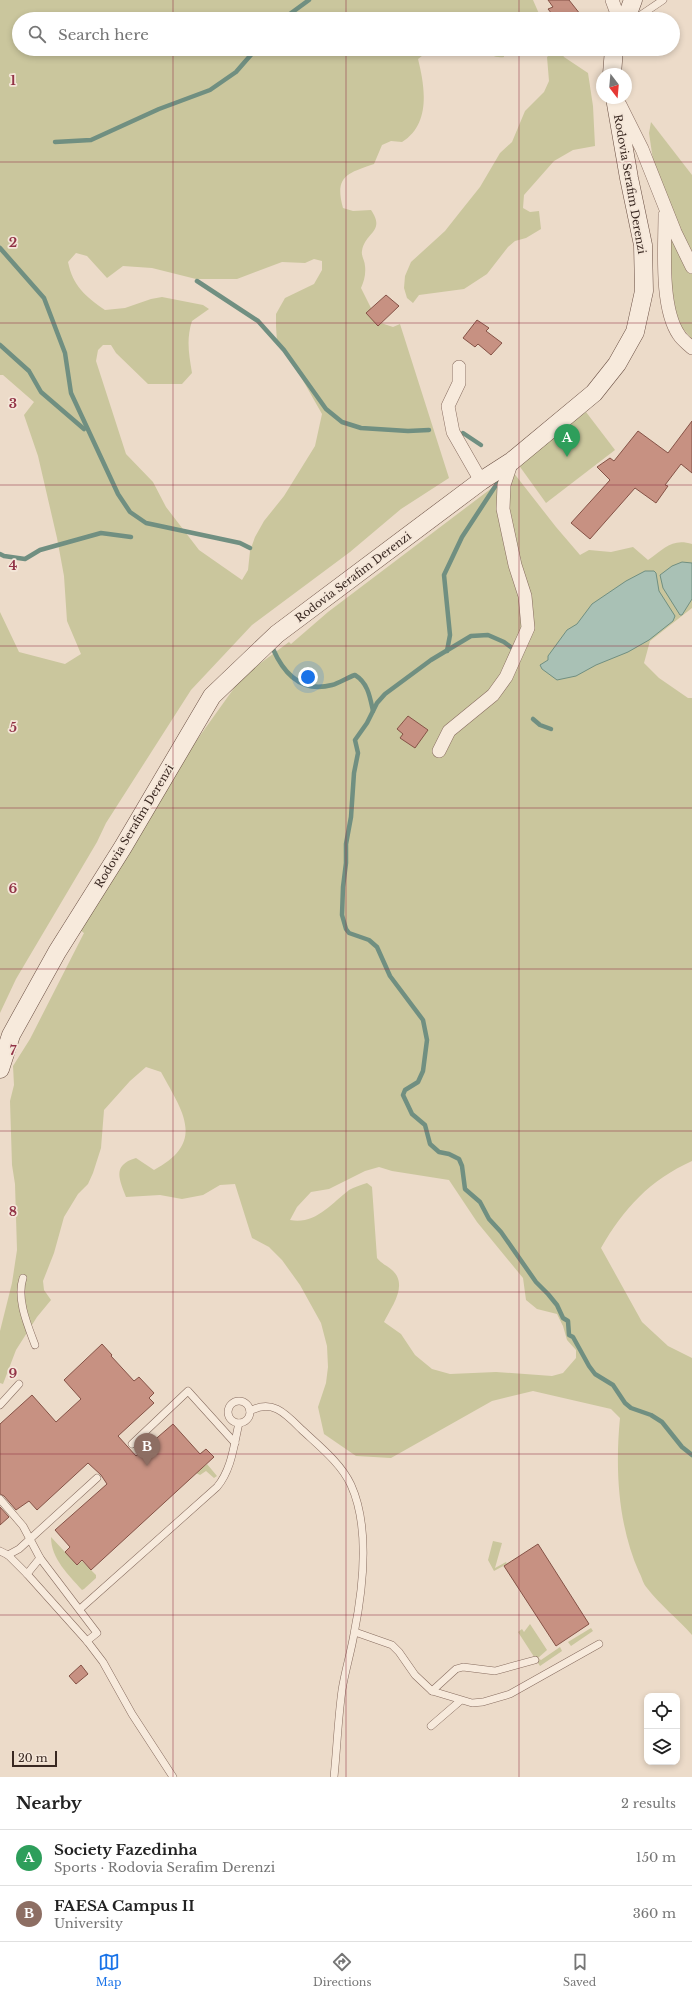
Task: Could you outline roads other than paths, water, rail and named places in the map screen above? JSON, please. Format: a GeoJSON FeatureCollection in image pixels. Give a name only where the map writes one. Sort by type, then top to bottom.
{"type":"FeatureCollection","features":[{"type":"Feature","properties":{"kind":"main road"},"geometry":{"type":"LineString","coordinates":[[629,12],[633,0]]}},
{"type":"Feature","properties":{"kind":"main road"},"geometry":{"type":"LineString","coordinates":[[612,68],[613,56]]}},
{"type":"Feature","properties":{"kind":"main road","name":"Rodovia Serafim Derenzi"},"geometry":{"type":"LineString","coordinates":[[0,1070],[11,1035],[57,952],[122,847],[212,696],[277,634],[482,481],[512,461],[594,393],[617,364],[635,332],[644,291],[643,245],[629,178],[617,104]]}},
{"type":"Feature","properties":{"kind":"street"},"geometry":{"type":"LineString","coordinates":[[612,0],[616,12]]}},
{"type":"Feature","properties":{"kind":"street"},"geometry":{"type":"LineString","coordinates":[[619,104],[642,149],[665,207],[692,267]]}},
{"type":"Feature","properties":{"kind":"street"},"geometry":{"type":"LineString","coordinates":[[665,207],[666,294],[673,323],[679,335],[692,348]]}},
{"type":"Feature","properties":{"kind":"street"},"geometry":{"type":"LineString","coordinates":[[459,367],[459,383],[448,406],[453,432],[482,481]]}},
{"type":"Feature","properties":{"kind":"street"},"geometry":{"type":"LineString","coordinates":[[439,751],[449,730],[493,695],[506,677],[528,628],[525,596],[514,565],[503,509],[504,485],[512,461]]}},
{"type":"Feature","properties":{"kind":"lane"},"geometry":{"type":"LineString","coordinates":[[645,12],[663,0]]}},
{"type":"Feature","properties":{"kind":"lane"},"geometry":{"type":"LineString","coordinates":[[23,1278],[20,1288],[27,1323],[35,1345]]}},
{"type":"Feature","properties":{"kind":"lane"},"geometry":{"type":"LineString","coordinates":[[0,1406],[19,1384]]}},
{"type":"Feature","properties":{"kind":"lane"},"geometry":{"type":"LineString","coordinates":[[132,1444],[188,1391],[235,1443]]}},
{"type":"Feature","properties":{"kind":"lane"},"geometry":{"type":"LineString","coordinates":[[239,1423],[230,1419],[228,1414],[230,1405],[235,1401],[240,1400],[248,1406],[250,1411]]}},
{"type":"Feature","properties":{"kind":"lane"},"geometry":{"type":"LineString","coordinates":[[239,1423],[247,1419],[250,1411],[258,1407],[266,1405],[274,1407],[286,1416],[335,1462],[350,1483],[360,1508],[363,1538],[361,1576],[355,1632],[342,1689],[334,1777]]}},
{"type":"Feature","properties":{"kind":"lane"},"geometry":{"type":"LineString","coordinates":[[80,1609],[217,1487],[224,1479],[235,1443],[239,1423]]}},
{"type":"Feature","properties":{"kind":"lane"},"geometry":{"type":"LineString","coordinates":[[8,1555],[30,1538],[97,1478]]}},
{"type":"Feature","properties":{"kind":"lane"},"geometry":{"type":"LineString","coordinates":[[0,1499],[23,1526],[40,1558],[97,1633],[87,1641]]}},
{"type":"Feature","properties":{"kind":"lane"},"geometry":{"type":"LineString","coordinates":[[0,1550],[8,1555],[27,1574],[87,1641],[103,1662],[132,1714],[173,1777]]}},
{"type":"Feature","properties":{"kind":"lane"},"geometry":{"type":"LineString","coordinates":[[27,1574],[40,1558]]}},
{"type":"Feature","properties":{"kind":"lane"},"geometry":{"type":"LineString","coordinates":[[355,1632],[392,1645],[421,1683],[432,1691],[460,1701],[483,1702],[510,1694],[599,1644]]}},
{"type":"Feature","properties":{"kind":"lane"},"geometry":{"type":"LineString","coordinates":[[432,1691],[456,1669],[463,1667],[495,1671],[534,1660]]}},
{"type":"Feature","properties":{"kind":"lane"},"geometry":{"type":"LineString","coordinates":[[431,1726],[460,1701]]}},
{"type":"Feature","properties":{"kind":"waterway"},"geometry":{"type":"LineString","coordinates":[[293,12],[309,0]]}},
{"type":"Feature","properties":{"kind":"waterway"},"geometry":{"type":"LineString","coordinates":[[55,142],[91,140],[159,109],[210,90],[236,72],[250,56]]}},
{"type":"Feature","properties":{"kind":"waterway"},"geometry":{"type":"LineString","coordinates":[[0,248],[44,298],[65,353],[71,393],[118,494],[130,512],[146,523],[240,543],[250,548]]}},
{"type":"Feature","properties":{"kind":"waterway"},"geometry":{"type":"LineString","coordinates":[[197,281],[258,321],[284,350],[326,409],[342,422],[361,428],[408,431],[429,430]]}},
{"type":"Feature","properties":{"kind":"waterway"},"geometry":{"type":"LineString","coordinates":[[0,345],[29,371],[41,392],[84,429]]}},
{"type":"Feature","properties":{"kind":"waterway"},"geometry":{"type":"LineString","coordinates":[[463,433],[481,445]]}},
{"type":"Feature","properties":{"kind":"waterway"},"geometry":{"type":"LineString","coordinates":[[447,651],[450,635],[444,575],[462,537],[498,482]]}},
{"type":"Feature","properties":{"kind":"waterway"},"geometry":{"type":"LineString","coordinates":[[0,554],[25,559],[40,550],[101,533],[131,537]]}},
{"type":"Feature","properties":{"kind":"waterway"},"geometry":{"type":"LineString","coordinates":[[516,651],[504,642],[488,635],[471,636],[431,660],[385,694],[377,703],[367,723],[355,740],[358,753],[354,773],[351,817],[346,844],[342,915],[346,929],[349,933],[369,940],[377,947],[390,976],[423,1020],[427,1040],[423,1071],[418,1082],[405,1090],[403,1095],[412,1114],[425,1125],[430,1144],[439,1152],[449,1154],[459,1159],[462,1166],[465,1189],[480,1202],[489,1219],[501,1232],[536,1282],[557,1305],[563,1318],[568,1321],[569,1335],[573,1337],[595,1374],[613,1385],[625,1403],[631,1408],[651,1415],[662,1422],[682,1447],[692,1455]]}},
{"type":"Feature","properties":{"kind":"waterway"},"geometry":{"type":"LineString","coordinates":[[273,649],[283,666],[295,679],[303,684],[321,687],[338,683],[355,675],[366,686],[373,711]]}},
{"type":"Feature","properties":{"kind":"waterway"},"geometry":{"type":"LineString","coordinates":[[533,719],[540,725],[551,729]]}},
{"type":"Feature","properties":{"kind":"place","name":"Society Fazedinha"},"geometry":{"type":"Point","coordinates":[567,457]}},
{"type":"Feature","properties":{"kind":"place","name":"FAESA Campus II"},"geometry":{"type":"Point","coordinates":[147,1466]}}]}
